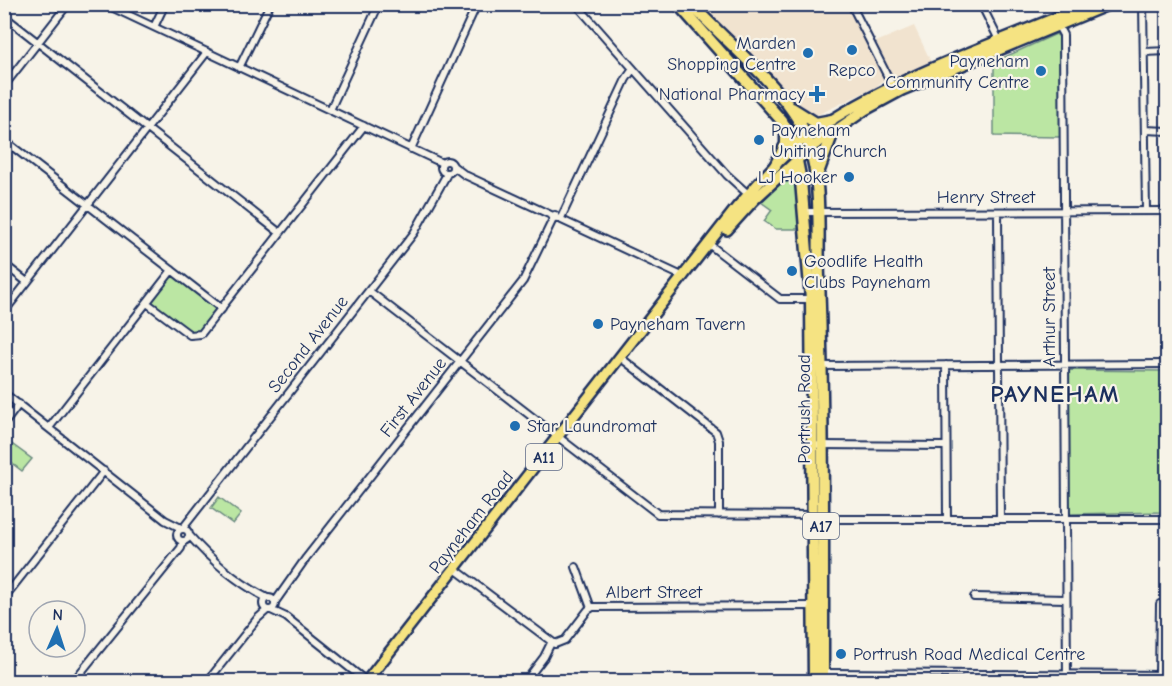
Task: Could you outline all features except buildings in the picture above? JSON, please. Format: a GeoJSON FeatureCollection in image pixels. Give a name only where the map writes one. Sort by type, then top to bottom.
{"type":"FeatureCollection","features":[{"type":"Feature","properties":{"kind":"highway","name":"A17"},"geometry":{"type":"LineString","coordinates":[[678,4],[687,8],[753,66],[799,123],[806,138]]}},
{"type":"Feature","properties":{"kind":"highway","name":"A17"},"geometry":{"type":"LineString","coordinates":[[687,8],[785,126],[797,160]]}},
{"type":"Feature","properties":{"kind":"highway"},"geometry":{"type":"LineString","coordinates":[[782,100],[813,122],[832,126],[817,179]]}},
{"type":"Feature","properties":{"kind":"highway"},"geometry":{"type":"LineString","coordinates":[[785,126],[786,144],[777,171],[794,174],[801,181]]}},
{"type":"Feature","properties":{"kind":"highway","name":"Portrush Road"},"geometry":{"type":"LineString","coordinates":[[806,138],[817,179],[818,606],[823,677]]}},
{"type":"Feature","properties":{"kind":"highway","name":"Portrush Road"},"geometry":{"type":"LineString","coordinates":[[797,160],[805,212],[817,366]]}},
{"type":"Feature","properties":{"kind":"highway","name":"Portrush Road"},"geometry":{"type":"LineString","coordinates":[[814,681],[818,606]]}},
{"type":"Feature","properties":{"kind":"main road","name":"Payneham Road"},"geometry":{"type":"LineString","coordinates":[[366,681],[748,195],[777,171],[797,160],[832,126],[893,87],[1089,4]]}},
{"type":"Feature","properties":{"kind":"main road","name":"Payneham Road"},"geometry":{"type":"LineString","coordinates":[[712,243],[777,171],[794,148],[806,138],[902,90],[1110,4]]}},
{"type":"Feature","properties":{"kind":"street"},"geometry":{"type":"LineString","coordinates":[[105,4],[364,126],[446,169],[465,175],[558,216],[684,277]]}},
{"type":"Feature","properties":{"kind":"street"},"geometry":{"type":"LineString","coordinates":[[154,27],[165,4]]}},
{"type":"Feature","properties":{"kind":"street"},"geometry":{"type":"LineString","coordinates":[[239,68],[270,4]]}},
{"type":"Feature","properties":{"kind":"street"},"geometry":{"type":"LineString","coordinates":[[330,110],[379,4]]}},
{"type":"Feature","properties":{"kind":"street"},"geometry":{"type":"LineString","coordinates":[[411,149],[477,4]]}},
{"type":"Feature","properties":{"kind":"street"},"geometry":{"type":"LineString","coordinates":[[576,4],[727,175],[748,195]]}},
{"type":"Feature","properties":{"kind":"street"},"geometry":{"type":"LineString","coordinates":[[851,4],[893,87]]}},
{"type":"Feature","properties":{"kind":"street"},"geometry":{"type":"LineString","coordinates":[[981,4],[1000,42]]}},
{"type":"Feature","properties":{"kind":"street"},"geometry":{"type":"LineString","coordinates":[[1143,4],[1146,211]]}},
{"type":"Feature","properties":{"kind":"street"},"geometry":{"type":"LineString","coordinates":[[4,86],[66,6]]}},
{"type":"Feature","properties":{"kind":"street"},"geometry":{"type":"LineString","coordinates":[[4,16],[280,233]]}},
{"type":"Feature","properties":{"kind":"street","name":"Arthur Street"},"geometry":{"type":"LineString","coordinates":[[1058,26],[1063,35],[1067,678]]}},
{"type":"Feature","properties":{"kind":"street"},"geometry":{"type":"LineString","coordinates":[[1144,52],[1167,51]]}},
{"type":"Feature","properties":{"kind":"street"},"geometry":{"type":"LineString","coordinates":[[4,312],[207,52]]}},
{"type":"Feature","properties":{"kind":"street","name":"First Avenue"},"geometry":{"type":"LineString","coordinates":[[207,681],[282,590],[526,277],[633,69]]}},
{"type":"Feature","properties":{"kind":"street"},"geometry":{"type":"LineString","coordinates":[[147,303],[193,337],[201,334],[364,126]]}},
{"type":"Feature","properties":{"kind":"street"},"geometry":{"type":"LineString","coordinates":[[1145,130],[1167,130]]}},
{"type":"Feature","properties":{"kind":"street"},"geometry":{"type":"LineString","coordinates":[[4,140],[222,309]]}},
{"type":"Feature","properties":{"kind":"street","name":"Second Avenue"},"geometry":{"type":"LineString","coordinates":[[185,530],[193,516],[425,217],[446,169]]}},
{"type":"Feature","properties":{"kind":"street","name":"Henry Street"},"geometry":{"type":"LineString","coordinates":[[805,212],[1167,211]]}},
{"type":"Feature","properties":{"kind":"street"},"geometry":{"type":"LineString","coordinates":[[998,212],[999,519]]}},
{"type":"Feature","properties":{"kind":"street"},"geometry":{"type":"LineString","coordinates":[[712,243],[780,299],[811,299]]}},
{"type":"Feature","properties":{"kind":"street"},"geometry":{"type":"LineString","coordinates":[[4,264],[27,282]]}},
{"type":"Feature","properties":{"kind":"street"},"geometry":{"type":"LineString","coordinates":[[49,428],[172,270]]}},
{"type":"Feature","properties":{"kind":"street"},"geometry":{"type":"LineString","coordinates":[[369,291],[557,439],[657,514],[947,519],[1167,519]]}},
{"type":"Feature","properties":{"kind":"street"},"geometry":{"type":"LineString","coordinates":[[621,358],[716,432],[719,441],[719,515]]}},
{"type":"Feature","properties":{"kind":"street"},"geometry":{"type":"LineString","coordinates":[[817,366],[1167,364]]}},
{"type":"Feature","properties":{"kind":"street"},"geometry":{"type":"LineString","coordinates":[[946,365],[947,519]]}},
{"type":"Feature","properties":{"kind":"street"},"geometry":{"type":"LineString","coordinates":[[4,393],[165,520],[185,530],[201,549],[366,681]]}},
{"type":"Feature","properties":{"kind":"street"},"geometry":{"type":"LineString","coordinates":[[4,424],[19,404]]}},
{"type":"Feature","properties":{"kind":"street"},"geometry":{"type":"LineString","coordinates":[[817,445],[946,446]]}},
{"type":"Feature","properties":{"kind":"street"},"geometry":{"type":"LineString","coordinates":[[4,598],[104,471]]}},
{"type":"Feature","properties":{"kind":"street"},"geometry":{"type":"LineString","coordinates":[[165,520],[180,539],[201,549]]}},
{"type":"Feature","properties":{"kind":"street"},"geometry":{"type":"LineString","coordinates":[[73,681],[171,557],[185,530]]}},
{"type":"Feature","properties":{"kind":"street"},"geometry":{"type":"LineString","coordinates":[[180,539],[185,530]]}},
{"type":"Feature","properties":{"kind":"street"},"geometry":{"type":"LineString","coordinates":[[576,567],[591,608]]}},
{"type":"Feature","properties":{"kind":"street"},"geometry":{"type":"LineString","coordinates":[[455,569],[551,643],[544,657],[525,681]]}},
{"type":"Feature","properties":{"kind":"street"},"geometry":{"type":"LineString","coordinates":[[974,597],[1066,599]]}},
{"type":"Feature","properties":{"kind":"street"},"geometry":{"type":"LineString","coordinates":[[1159,675],[1160,604]]}},
{"type":"Feature","properties":{"kind":"street","name":"Albert Street"},"geometry":{"type":"LineString","coordinates":[[551,643],[565,640],[591,608],[818,606]]}},
{"type":"Feature","properties":{"kind":"street"},"geometry":{"type":"LineString","coordinates":[[823,677],[1067,678],[1167,675]]}},
{"type":"Feature","properties":{"kind":"shaded area","name":"Marden Shopping Centre"},"geometry":{"type":"Polygon","coordinates":[[[701,5],[847,5],[884,79],[876,87],[817,115],[790,102],[701,5]]]}},
{"type":"Feature","properties":{"kind":"shaded area"},"geometry":{"type":"Polygon","coordinates":[[[914,26],[932,64],[901,77],[892,76],[876,42],[914,26]]]}},
{"type":"Feature","properties":{"kind":"shaded area"},"geometry":{"type":"Polygon","coordinates":[[[830,678],[918,678],[918,681],[830,682],[830,678]]]}},
{"type":"Feature","properties":{"kind":"green space"},"geometry":{"type":"Polygon","coordinates":[[[1056,34],[1059,37],[1060,137],[994,136],[994,62],[1056,34]]]}},
{"type":"Feature","properties":{"kind":"green space"},"geometry":{"type":"Polygon","coordinates":[[[791,178],[798,182],[802,229],[776,229],[764,221],[772,210],[761,202],[779,185],[791,178]]]}},
{"type":"Feature","properties":{"kind":"green space"},"geometry":{"type":"Polygon","coordinates":[[[172,270],[222,309],[197,336],[147,303],[172,270]]]}},
{"type":"Feature","properties":{"kind":"green space"},"geometry":{"type":"Polygon","coordinates":[[[1069,370],[1167,371],[1167,512],[1069,514],[1069,370]]]}},
{"type":"Feature","properties":{"kind":"green space"},"geometry":{"type":"Polygon","coordinates":[[[9,442],[32,459],[22,471],[5,458],[5,447],[9,442]]]}},
{"type":"Feature","properties":{"kind":"green space"},"geometry":{"type":"Polygon","coordinates":[[[219,497],[241,514],[233,524],[211,508],[219,497]]]}},
{"type":"Feature","properties":{"kind":"green space"},"geometry":{"type":"Polygon","coordinates":[[[1073,678],[1167,678],[1168,681],[1073,682],[1073,678]]]}},
{"type":"Feature","properties":{"kind":"place","name":"Repco"},"geometry":{"type":"Point","coordinates":[852,50]}},
{"type":"Feature","properties":{"kind":"place","name":"Marden Shopping Centre"},"geometry":{"type":"Point","coordinates":[808,53]}},
{"type":"Feature","properties":{"kind":"place","name":"Payneham Community Centre"},"geometry":{"type":"Point","coordinates":[1041,71]}},
{"type":"Feature","properties":{"kind":"place","name":"National Pharmacy"},"geometry":{"type":"Point","coordinates":[817,94]}},
{"type":"Feature","properties":{"kind":"place","name":"Payneham Uniting Church"},"geometry":{"type":"Point","coordinates":[759,140]}},
{"type":"Feature","properties":{"kind":"place","name":"LJ Hooker"},"geometry":{"type":"Point","coordinates":[849,177]}},
{"type":"Feature","properties":{"kind":"place","name":"Goodlife Health Clubs Payneham"},"geometry":{"type":"Point","coordinates":[792,271]}},
{"type":"Feature","properties":{"kind":"place","name":"Payneham Tavern"},"geometry":{"type":"Point","coordinates":[598,324]}},
{"type":"Feature","properties":{"kind":"place","name":"Star Laundromat"},"geometry":{"type":"Point","coordinates":[515,426]}},
{"type":"Feature","properties":{"kind":"place","name":"Portrush Road Medical Centre"},"geometry":{"type":"Point","coordinates":[841,654]}},
{"type":"Feature","properties":{"kind":"district","name":"PAYNEHAM"},"geometry":{"type":"Point","coordinates":[1055,394]}}]}
